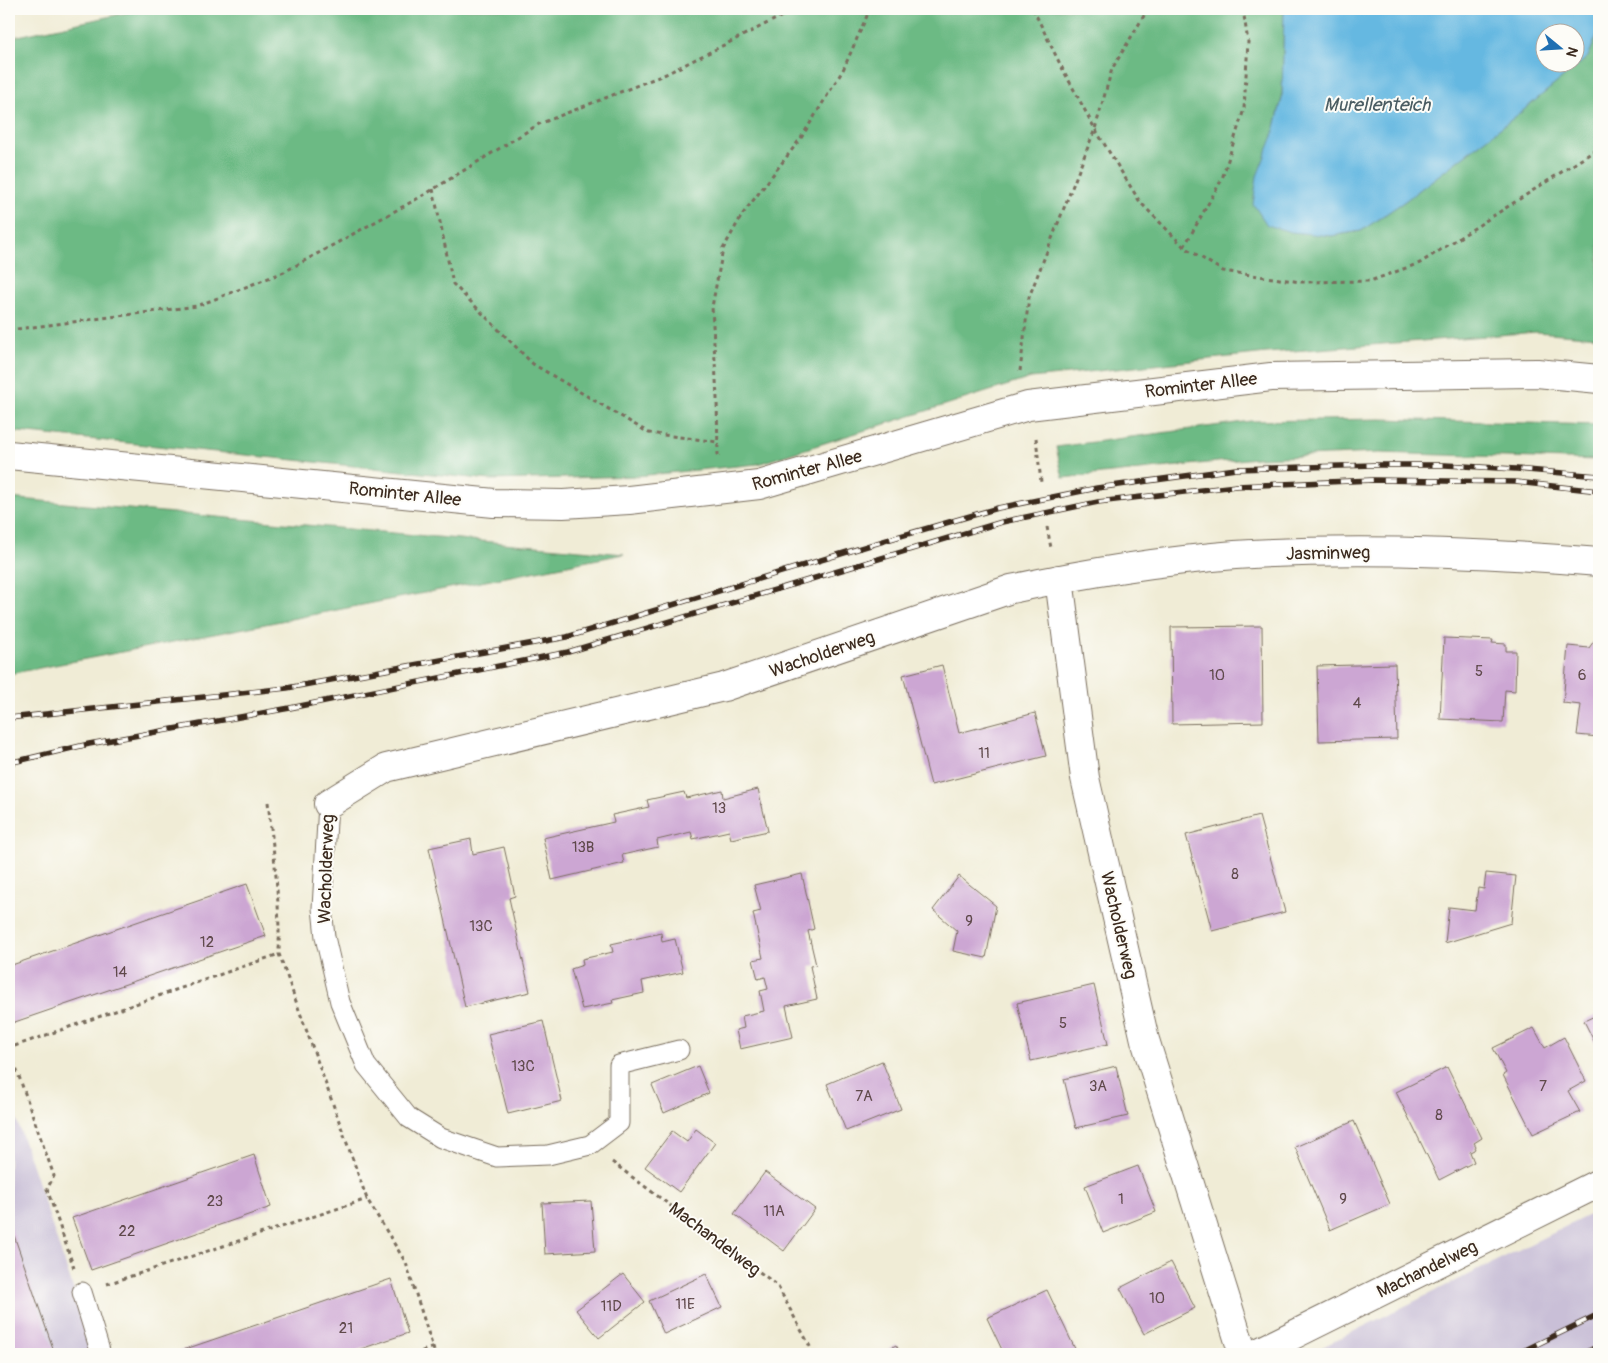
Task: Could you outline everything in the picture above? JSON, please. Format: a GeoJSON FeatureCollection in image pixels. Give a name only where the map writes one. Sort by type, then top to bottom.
{"type":"FeatureCollection","features":[{"type":"Feature","properties":{"kind":"street","name":"Rominter Allee"},"geometry":{"type":"LineString","coordinates":[[9,455],[494,503],[563,504],[629,500],[759,485],[1028,406],[1058,402],[1271,377],[1537,373],[1599,379]]}},
{"type":"Feature","properties":{"kind":"street","name":"Jasminweg"},"geometry":{"type":"LineString","coordinates":[[1059,579],[1136,566],[1235,555],[1337,552],[1451,552],[1599,562]]}},
{"type":"Feature","properties":{"kind":"street","name":"Wacholderweg"},"geometry":{"type":"LineString","coordinates":[[328,804],[386,768],[724,687],[1010,589],[1059,579],[1085,778],[1145,1040],[1243,1354]]}},
{"type":"Feature","properties":{"kind":"street","name":"Machandelweg"},"geometry":{"type":"LineString","coordinates":[[1255,1354],[1599,1183]]}},
{"type":"Feature","properties":{"kind":"lane","name":"Wacholderweg"},"geometry":{"type":"LineString","coordinates":[[328,804],[322,908],[325,937],[340,1002],[366,1065],[409,1118],[441,1138],[462,1146],[497,1157],[548,1155],[590,1145]]}},
{"type":"Feature","properties":{"kind":"lane"},"geometry":{"type":"LineString","coordinates":[[590,1145],[620,1123],[619,1065],[679,1050]]}},
{"type":"Feature","properties":{"kind":"lane"},"geometry":{"type":"LineString","coordinates":[[82,1292],[101,1354]]}},
{"type":"Feature","properties":{"kind":"path"},"geometry":{"type":"LineString","coordinates":[[9,330],[197,306],[284,272],[434,190],[539,124],[666,74],[796,9]]}},
{"type":"Feature","properties":{"kind":"path"},"geometry":{"type":"LineString","coordinates":[[718,456],[718,398],[712,307],[723,249],[742,215],[801,138],[838,79],[870,9]]}},
{"type":"Feature","properties":{"kind":"path"},"geometry":{"type":"LineString","coordinates":[[1033,9],[1095,129],[1140,202],[1184,247],[1223,271],[1301,282],[1370,281],[1420,262],[1599,148]]}},
{"type":"Feature","properties":{"kind":"path"},"geometry":{"type":"LineString","coordinates":[[1020,371],[1029,297],[1095,129],[1112,69],[1148,9]]}},
{"type":"Feature","properties":{"kind":"path"},"geometry":{"type":"LineString","coordinates":[[1184,247],[1222,180],[1244,108],[1248,42],[1243,9]]}},
{"type":"Feature","properties":{"kind":"path"},"geometry":{"type":"LineString","coordinates":[[434,190],[453,284],[533,364],[649,433],[718,442]]}},
{"type":"Feature","properties":{"kind":"path"},"geometry":{"type":"LineString","coordinates":[[1036,438],[1041,482]]}},
{"type":"Feature","properties":{"kind":"path"},"geometry":{"type":"LineString","coordinates":[[268,802],[280,916],[279,954],[367,1199],[406,1264],[435,1354]]}},
{"type":"Feature","properties":{"kind":"path"},"geometry":{"type":"LineString","coordinates":[[279,954],[9,1048],[54,1176],[47,1189],[82,1292],[367,1199]]}},
{"type":"Feature","properties":{"kind":"path","name":"Machandelweg"},"geometry":{"type":"LineString","coordinates":[[590,1145],[778,1285],[814,1354]]}},
{"type":"Feature","properties":{"kind":"path"},"geometry":{"type":"LineString","coordinates":[[414,1354],[434,1347]]}},
{"type":"Feature","properties":{"kind":"shaded area"},"geometry":{"type":"Polygon","coordinates":[[[9,1097],[95,1354],[9,1354],[9,1097]]]}},
{"type":"Feature","properties":{"kind":"shaded area"},"geometry":{"type":"Polygon","coordinates":[[[1599,1210],[1599,1354],[1308,1354],[1599,1210]]]}},
{"type":"Feature","properties":{"kind":"green space"},"geometry":{"type":"Polygon","coordinates":[[[144,9],[1284,9],[1282,98],[1273,136],[1331,236],[1361,231],[1405,201],[1520,113],[1570,72],[1586,72],[1586,59],[1599,30],[1599,337],[1537,332],[1267,353],[1031,378],[758,464],[637,476],[491,480],[9,431],[9,38],[144,9]]]}},
{"type":"Feature","properties":{"kind":"green space"},"geometry":{"type":"Polygon","coordinates":[[[1381,419],[1599,425],[1599,460],[1379,453],[1256,458],[1063,478],[1056,447],[1251,421],[1381,419]]]}},
{"type":"Feature","properties":{"kind":"green space"},"geometry":{"type":"Polygon","coordinates":[[[9,498],[624,554],[9,674],[9,498]]]}},
{"type":"Feature","properties":{"kind":"water","name":"Murellenteich"},"geometry":{"type":"Polygon","coordinates":[[[1284,9],[1599,9],[1599,30],[1586,59],[1586,22],[1536,22],[1536,72],[1570,72],[1520,113],[1405,201],[1361,231],[1331,236],[1291,232],[1267,225],[1253,204],[1257,176],[1273,136],[1282,98],[1284,9]]]}},
{"type":"Feature","properties":{"kind":"building"},"geometry":{"type":"Polygon","coordinates":[[[1262,626],[1263,722],[1172,724],[1171,627],[1262,626]]]}},
{"type":"Feature","properties":{"kind":"building"},"geometry":{"type":"Polygon","coordinates":[[[1599,637],[1599,737],[1577,735],[1581,705],[1563,703],[1568,646],[1589,648],[1596,638],[1599,637]]]}},
{"type":"Feature","properties":{"kind":"building"},"geometry":{"type":"Polygon","coordinates":[[[1444,638],[1493,640],[1492,643],[1506,644],[1506,651],[1516,651],[1515,691],[1505,690],[1503,722],[1440,719],[1444,638]]]}},
{"type":"Feature","properties":{"kind":"building"},"geometry":{"type":"Polygon","coordinates":[[[1395,664],[1397,739],[1319,741],[1317,666],[1395,664]]]}},
{"type":"Feature","properties":{"kind":"building"},"geometry":{"type":"Polygon","coordinates":[[[942,665],[959,733],[1035,713],[1046,756],[931,785],[903,675],[942,665]]]}},
{"type":"Feature","properties":{"kind":"building"},"geometry":{"type":"Polygon","coordinates":[[[758,789],[768,831],[731,839],[729,831],[693,839],[691,832],[657,840],[658,847],[622,855],[624,863],[552,880],[543,838],[614,822],[612,815],[649,807],[647,800],[684,792],[686,798],[722,790],[723,798],[758,789]]]}},
{"type":"Feature","properties":{"kind":"building"},"geometry":{"type":"Polygon","coordinates":[[[1259,816],[1285,912],[1212,931],[1186,835],[1259,816]]]}},
{"type":"Feature","properties":{"kind":"building"},"geometry":{"type":"Polygon","coordinates":[[[471,839],[473,854],[504,847],[515,896],[509,898],[530,992],[465,1007],[429,848],[471,839]]]}},
{"type":"Feature","properties":{"kind":"building"},"geometry":{"type":"Polygon","coordinates":[[[1486,873],[1516,876],[1511,923],[1445,943],[1449,907],[1475,910],[1478,888],[1484,889],[1486,873]]]}},
{"type":"Feature","properties":{"kind":"building"},"geometry":{"type":"Polygon","coordinates":[[[802,874],[814,929],[808,931],[816,965],[810,966],[817,999],[786,1006],[793,1037],[740,1049],[736,1030],[744,1028],[742,1016],[764,1011],[760,991],[768,989],[765,977],[758,979],[753,960],[763,958],[753,913],[761,911],[754,885],[802,874]]]}},
{"type":"Feature","properties":{"kind":"building"},"geometry":{"type":"Polygon","coordinates":[[[959,876],[996,906],[986,958],[953,951],[957,931],[933,910],[959,876]]]}},
{"type":"Feature","properties":{"kind":"building"},"geometry":{"type":"Polygon","coordinates":[[[247,884],[266,936],[9,1024],[9,966],[247,884]]]}},
{"type":"Feature","properties":{"kind":"building"},"geometry":{"type":"Polygon","coordinates":[[[661,933],[662,942],[675,939],[683,972],[642,981],[644,993],[612,1000],[613,1003],[582,1009],[571,969],[583,965],[582,959],[613,952],[611,944],[661,933]]]}},
{"type":"Feature","properties":{"kind":"building"},"geometry":{"type":"Polygon","coordinates":[[[1094,985],[1108,1044],[1031,1061],[1017,1003],[1094,985]]]}},
{"type":"Feature","properties":{"kind":"building"},"geometry":{"type":"Polygon","coordinates":[[[1599,1014],[1599,1051],[1584,1021],[1599,1014]]]}},
{"type":"Feature","properties":{"kind":"building"},"geometry":{"type":"Polygon","coordinates":[[[543,1021],[562,1101],[508,1114],[488,1034],[543,1021]]]}},
{"type":"Feature","properties":{"kind":"building"},"geometry":{"type":"Polygon","coordinates":[[[1534,1028],[1545,1048],[1564,1037],[1586,1081],[1568,1091],[1580,1112],[1533,1134],[1503,1075],[1506,1073],[1493,1048],[1534,1028]]]}},
{"type":"Feature","properties":{"kind":"building"},"geometry":{"type":"Polygon","coordinates":[[[882,1061],[901,1109],[846,1131],[827,1084],[882,1061]]]}},
{"type":"Feature","properties":{"kind":"building"},"geometry":{"type":"Polygon","coordinates":[[[698,1066],[709,1093],[664,1113],[652,1085],[698,1066]]]}},
{"type":"Feature","properties":{"kind":"building"},"geometry":{"type":"Polygon","coordinates":[[[1116,1066],[1128,1116],[1076,1128],[1064,1079],[1116,1066]]]}},
{"type":"Feature","properties":{"kind":"building"},"geometry":{"type":"Polygon","coordinates":[[[1447,1067],[1482,1138],[1474,1143],[1476,1146],[1470,1152],[1474,1162],[1439,1180],[1396,1092],[1447,1067]]]}},
{"type":"Feature","properties":{"kind":"building"},"geometry":{"type":"Polygon","coordinates":[[[1354,1121],[1390,1204],[1330,1230],[1295,1147],[1354,1121]]]}},
{"type":"Feature","properties":{"kind":"building"},"geometry":{"type":"Polygon","coordinates":[[[696,1129],[715,1143],[679,1192],[645,1167],[672,1131],[687,1142],[696,1129]]]}},
{"type":"Feature","properties":{"kind":"building"},"geometry":{"type":"Polygon","coordinates":[[[254,1155],[271,1207],[91,1270],[72,1218],[254,1155]]]}},
{"type":"Feature","properties":{"kind":"building"},"geometry":{"type":"Polygon","coordinates":[[[1138,1166],[1156,1212],[1103,1233],[1085,1186],[1138,1166]]]}},
{"type":"Feature","properties":{"kind":"building"},"geometry":{"type":"Polygon","coordinates":[[[765,1172],[815,1209],[784,1251],[734,1214],[765,1172]]]}},
{"type":"Feature","properties":{"kind":"building"},"geometry":{"type":"Polygon","coordinates":[[[591,1201],[595,1251],[545,1254],[542,1203],[591,1201]]]}},
{"type":"Feature","properties":{"kind":"building"},"geometry":{"type":"Polygon","coordinates":[[[9,1221],[55,1354],[9,1354],[9,1221]]]}},
{"type":"Feature","properties":{"kind":"building"},"geometry":{"type":"Polygon","coordinates":[[[1171,1262],[1195,1308],[1144,1334],[1120,1288],[1171,1262]]]}},
{"type":"Feature","properties":{"kind":"building"},"geometry":{"type":"Polygon","coordinates":[[[623,1274],[645,1302],[599,1338],[576,1310],[623,1274]]]}},
{"type":"Feature","properties":{"kind":"building"},"geometry":{"type":"Polygon","coordinates":[[[706,1274],[722,1307],[664,1334],[649,1301],[706,1274]]]}},
{"type":"Feature","properties":{"kind":"building"},"geometry":{"type":"Polygon","coordinates":[[[391,1279],[408,1333],[346,1354],[171,1354],[391,1279]]]}},
{"type":"Feature","properties":{"kind":"building"},"geometry":{"type":"Polygon","coordinates":[[[1047,1290],[1077,1353],[1004,1354],[987,1318],[1047,1290]]]}},
{"type":"Feature","properties":{"kind":"building"},"geometry":{"type":"Polygon","coordinates":[[[896,1345],[901,1354],[879,1354],[896,1345]]]}},
{"type":"Feature","properties":{"kind":"railway"},"geometry":{"type":"LineString","coordinates":[[9,718],[287,688],[567,637],[998,508],[1097,488],[1236,469],[1374,465],[1445,465],[1599,476]]}},
{"type":"Feature","properties":{"kind":"railway"},"geometry":{"type":"LineString","coordinates":[[9,763],[89,744],[290,708],[568,652],[1002,522],[1098,502],[1236,486],[1373,480],[1515,482],[1599,491]]}},
{"type":"Feature","properties":{"kind":"railway"},"geometry":{"type":"LineString","coordinates":[[1517,1354],[1599,1314]]}},
{"type":"Feature","properties":{"kind":"railway"},"geometry":{"type":"LineString","coordinates":[[1582,1354],[1599,1346]]}}]}
